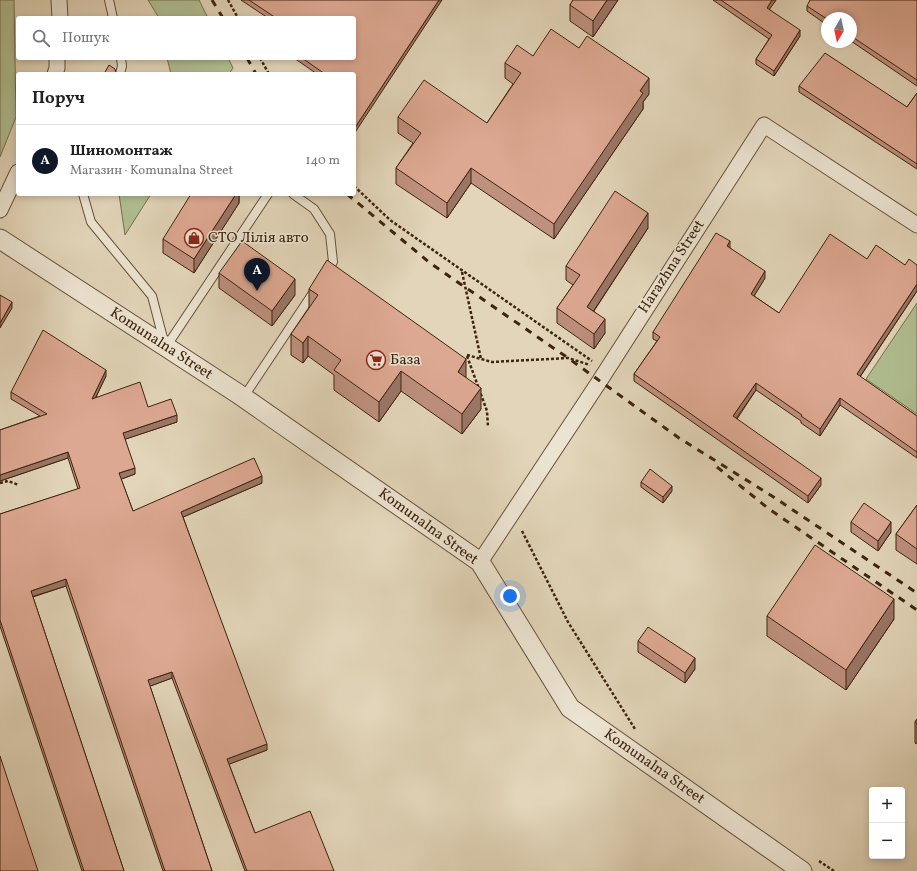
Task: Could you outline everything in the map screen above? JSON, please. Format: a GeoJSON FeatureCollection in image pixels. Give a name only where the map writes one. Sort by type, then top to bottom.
{"type":"FeatureCollection","features":[{"type":"Feature","properties":{"kind":"street"},"geometry":{"type":"LineString","coordinates":[[59,0],[60,16]]}},
{"type":"Feature","properties":{"kind":"street"},"geometry":{"type":"LineString","coordinates":[[56,72],[57,60]]}},
{"type":"Feature","properties":{"kind":"street","name":"Harazhna Street"},"geometry":{"type":"LineString","coordinates":[[480,562],[599,382],[605,370],[764,125],[917,226]]}},
{"type":"Feature","properties":{"kind":"street"},"geometry":{"type":"LineString","coordinates":[[0,210],[16,177]]}},
{"type":"Feature","properties":{"kind":"street","name":"Komunalna Street"},"geometry":{"type":"LineString","coordinates":[[0,239],[243,398],[480,562],[570,708],[802,871]]}},
{"type":"Feature","properties":{"kind":"lane"},"geometry":{"type":"LineString","coordinates":[[109,0],[113,16]]}},
{"type":"Feature","properties":{"kind":"lane"},"geometry":{"type":"LineString","coordinates":[[120,72],[121,60]]}},
{"type":"Feature","properties":{"kind":"lane"},"geometry":{"type":"LineString","coordinates":[[84,196],[91,222],[152,296],[166,347]]}},
{"type":"Feature","properties":{"kind":"lane"},"geometry":{"type":"LineString","coordinates":[[166,347],[267,196]]}},
{"type":"Feature","properties":{"kind":"lane"},"geometry":{"type":"LineString","coordinates":[[243,398],[333,262],[330,234],[314,209],[296,196]]}},
{"type":"Feature","properties":{"kind":"path"},"geometry":{"type":"LineString","coordinates":[[228,0],[237,16]]}},
{"type":"Feature","properties":{"kind":"path"},"geometry":{"type":"LineString","coordinates":[[261,60],[268,72]]}},
{"type":"Feature","properties":{"kind":"path"},"geometry":{"type":"LineString","coordinates":[[356,188],[390,220],[605,370]]}},
{"type":"Feature","properties":{"kind":"path"},"geometry":{"type":"LineString","coordinates":[[462,271],[481,359]]}},
{"type":"Feature","properties":{"kind":"path"},"geometry":{"type":"LineString","coordinates":[[488,427],[487,411],[467,355],[492,362],[568,358],[605,370]]}},
{"type":"Feature","properties":{"kind":"path"},"geometry":{"type":"LineString","coordinates":[[0,483],[8,481],[19,485]]}},
{"type":"Feature","properties":{"kind":"path"},"geometry":{"type":"LineString","coordinates":[[512,512],[568,622],[636,731]]}},
{"type":"Feature","properties":{"kind":"path"},"geometry":{"type":"LineString","coordinates":[[819,861],[834,871]]}},
{"type":"Feature","properties":{"kind":"green space"},"geometry":{"type":"Polygon","coordinates":[[[0,0],[14,0],[16,117],[0,157],[0,0]]]}},
{"type":"Feature","properties":{"kind":"green space"},"geometry":{"type":"Polygon","coordinates":[[[148,0],[199,0],[207,16],[158,16],[148,0]]]}},
{"type":"Feature","properties":{"kind":"green space"},"geometry":{"type":"Polygon","coordinates":[[[168,60],[229,60],[233,68],[230,72],[170,72],[168,60]]]}},
{"type":"Feature","properties":{"kind":"green space"},"geometry":{"type":"Polygon","coordinates":[[[119,196],[150,196],[125,235],[119,196]]]}},
{"type":"Feature","properties":{"kind":"green space"},"geometry":{"type":"Polygon","coordinates":[[[917,303],[917,414],[866,379],[917,303]]]}},
{"type":"Feature","properties":{"kind":"building"},"geometry":{"type":"Polygon","coordinates":[[[249,0],[439,0],[356,126],[356,72],[322,72],[305,60],[356,60],[356,16],[273,16],[249,0]]]}},
{"type":"Feature","properties":{"kind":"building"},"geometry":{"type":"Polygon","coordinates":[[[573,0],[607,0],[593,21],[570,5],[573,0]]]}},
{"type":"Feature","properties":{"kind":"building"},"geometry":{"type":"Polygon","coordinates":[[[721,0],[772,0],[767,8],[800,30],[774,71],[756,59],[772,35],[721,0]]]}},
{"type":"Feature","properties":{"kind":"building"},"geometry":{"type":"Polygon","coordinates":[[[810,0],[917,0],[917,80],[857,40],[857,12],[821,12],[821,15],[807,6],[810,0]]]}},
{"type":"Feature","properties":{"kind":"building"},"geometry":{"type":"Polygon","coordinates":[[[551,29],[579,48],[587,36],[649,78],[640,91],[643,93],[554,224],[471,168],[447,203],[396,168],[421,133],[398,117],[424,80],[487,123],[521,73],[505,63],[517,45],[533,56],[551,29]]]}},
{"type":"Feature","properties":{"kind":"building"},"geometry":{"type":"Polygon","coordinates":[[[825,53],[907,107],[917,93],[917,164],[799,86],[825,53]]]}},
{"type":"Feature","properties":{"kind":"building"},"geometry":{"type":"Polygon","coordinates":[[[109,65],[115,69],[116,72],[105,72],[109,65]]]}},
{"type":"Feature","properties":{"kind":"building"},"geometry":{"type":"Polygon","coordinates":[[[615,191],[648,213],[587,307],[605,319],[594,334],[557,308],[580,275],[566,266],[615,191]]]}},
{"type":"Feature","properties":{"kind":"building"},"geometry":{"type":"Polygon","coordinates":[[[190,196],[235,196],[194,259],[163,239],[190,196]]]}},
{"type":"Feature","properties":{"kind":"building"},"geometry":{"type":"Polygon","coordinates":[[[716,233],[730,241],[727,246],[765,271],[751,294],[779,313],[830,234],[867,259],[876,245],[905,265],[909,259],[917,265],[917,284],[857,374],[917,416],[917,452],[840,398],[820,429],[756,383],[733,416],[821,478],[808,496],[634,374],[660,337],[653,332],[716,233]]]}},
{"type":"Feature","properties":{"kind":"building"},"geometry":{"type":"Polygon","coordinates":[[[242,241],[295,279],[272,311],[219,273],[242,241]]]}},
{"type":"Feature","properties":{"kind":"building","name":"База"},"geometry":{"type":"Polygon","coordinates":[[[327,260],[466,359],[458,372],[481,388],[462,414],[401,371],[379,402],[334,370],[341,360],[308,336],[303,343],[291,334],[318,295],[309,289],[327,260]]]}},
{"type":"Feature","properties":{"kind":"building"},"geometry":{"type":"Polygon","coordinates":[[[0,295],[12,302],[0,323],[0,295]]]}},
{"type":"Feature","properties":{"kind":"building"},"geometry":{"type":"Polygon","coordinates":[[[43,330],[106,370],[92,399],[140,382],[148,407],[171,399],[177,415],[123,433],[135,468],[119,473],[133,511],[254,458],[262,476],[181,512],[267,744],[227,759],[255,833],[310,811],[334,871],[247,871],[172,672],[148,680],[212,871],[165,871],[66,579],[31,591],[124,871],[84,871],[0,620],[0,514],[80,488],[68,452],[0,475],[0,430],[47,414],[11,392],[43,330]]]}},
{"type":"Feature","properties":{"kind":"building"},"geometry":{"type":"Polygon","coordinates":[[[650,469],[672,486],[663,497],[641,482],[650,469]]]}},
{"type":"Feature","properties":{"kind":"building"},"geometry":{"type":"Polygon","coordinates":[[[864,503],[891,522],[878,541],[851,522],[864,503]]]}},
{"type":"Feature","properties":{"kind":"building"},"geometry":{"type":"Polygon","coordinates":[[[917,505],[917,549],[896,534],[917,505]]]}},
{"type":"Feature","properties":{"kind":"building"},"geometry":{"type":"Polygon","coordinates":[[[815,545],[894,599],[846,670],[767,616],[815,545]]]}},
{"type":"Feature","properties":{"kind":"building"},"geometry":{"type":"Polygon","coordinates":[[[648,627],[695,658],[685,673],[638,641],[648,627]]]}},
{"type":"Feature","properties":{"kind":"building"},"geometry":{"type":"Polygon","coordinates":[[[0,756],[38,871],[0,871],[0,756]]]}},
{"type":"Feature","properties":{"kind":"railway"},"geometry":{"type":"LineString","coordinates":[[212,0],[222,16]]}},
{"type":"Feature","properties":{"kind":"railway"},"geometry":{"type":"LineString","coordinates":[[248,60],[255,72]]}},
{"type":"Feature","properties":{"kind":"railway"},"geometry":{"type":"LineString","coordinates":[[349,196],[430,263],[568,358],[679,438],[772,496],[917,593]]}},
{"type":"Feature","properties":{"kind":"railway"},"geometry":{"type":"LineString","coordinates":[[717,467],[769,509],[917,610]]}},
{"type":"Feature","properties":{"kind":"place","name":"СТО Лілія авто"},"geometry":{"type":"Point","coordinates":[194,238]}},
{"type":"Feature","properties":{"kind":"place","name":"Шиномонтаж"},"geometry":{"type":"Point","coordinates":[257,291]}},
{"type":"Feature","properties":{"kind":"place","name":"База"},"geometry":{"type":"Point","coordinates":[376,360]}}]}
